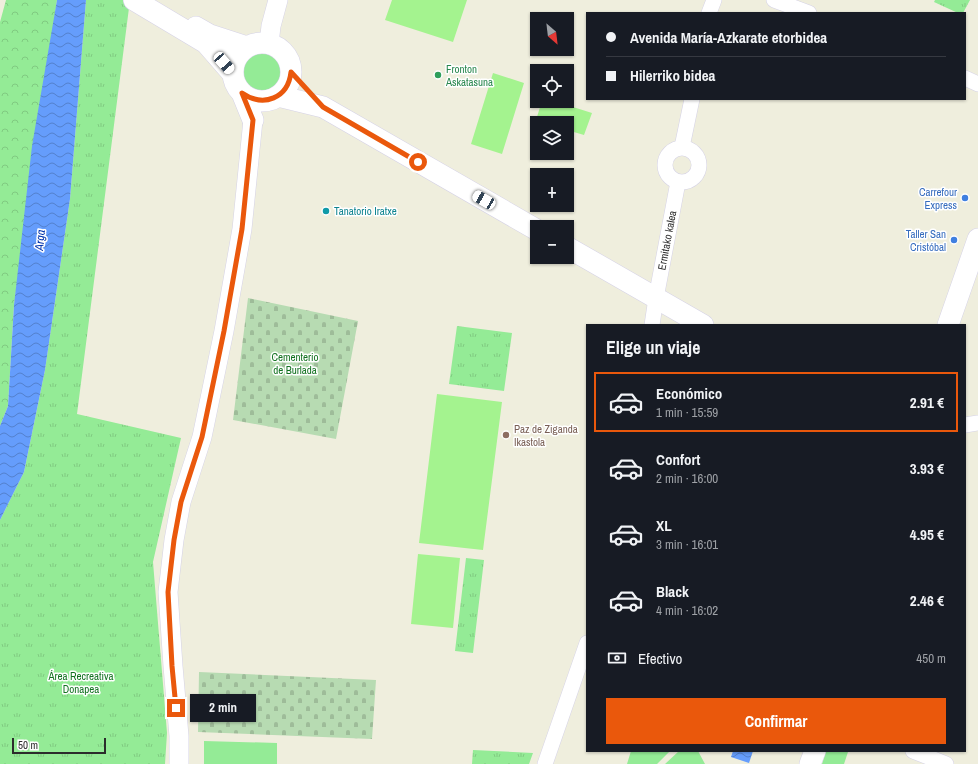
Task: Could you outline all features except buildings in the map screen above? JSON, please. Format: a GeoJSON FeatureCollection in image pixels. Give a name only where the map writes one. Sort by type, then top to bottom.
{"type":"FeatureCollection","features":[{"type":"Feature","properties":{"kind":"main road"},"geometry":{"type":"LineString","coordinates":[[143,2],[210,35],[247,47]]}},
{"type":"Feature","properties":{"kind":"main road"},"geometry":{"type":"LineString","coordinates":[[143,2],[206,43],[233,74],[253,120],[286,88],[291,72],[288,59],[285,54],[275,46],[262,43],[247,47],[238,55],[235,61],[233,74]]}},
{"type":"Feature","properties":{"kind":"main road"},"geometry":{"type":"LineString","coordinates":[[291,72],[323,107],[530,226]]}},
{"type":"Feature","properties":{"kind":"main road"},"geometry":{"type":"LineString","coordinates":[[242,93],[252,99],[264,100],[274,98],[323,107]]}},
{"type":"Feature","properties":{"kind":"main road"},"geometry":{"type":"LineString","coordinates":[[962,324],[971,284],[978,239]]}},
{"type":"Feature","properties":{"kind":"main road"},"geometry":{"type":"LineString","coordinates":[[574,251],[701,324]]}},
{"type":"Feature","properties":{"kind":"main road"},"geometry":{"type":"LineString","coordinates":[[949,324],[971,284]]}},
{"type":"Feature","properties":{"kind":"main road"},"geometry":{"type":"LineString","coordinates":[[799,764],[804,752]]}},
{"type":"Feature","properties":{"kind":"main road"},"geometry":{"type":"LineString","coordinates":[[810,764],[815,752]]}},
{"type":"Feature","properties":{"kind":"street"},"geometry":{"type":"LineString","coordinates":[[269,44],[271,26],[278,0]]}},
{"type":"Feature","properties":{"kind":"street"},"geometry":{"type":"LineString","coordinates":[[709,12],[714,0]]}},
{"type":"Feature","properties":{"kind":"street"},"geometry":{"type":"LineString","coordinates":[[774,0],[806,12]]}},
{"type":"Feature","properties":{"kind":"street"},"geometry":{"type":"LineString","coordinates":[[966,78],[978,84]]}},
{"type":"Feature","properties":{"kind":"street"},"geometry":{"type":"LineString","coordinates":[[682,147],[692,100]]}},
{"type":"Feature","properties":{"kind":"street"},"geometry":{"type":"LineString","coordinates":[[179,764],[179,736],[172,666],[168,592],[174,540],[181,502],[202,437],[224,331],[242,229],[253,120]]}},
{"type":"Feature","properties":{"kind":"street"},"geometry":{"type":"LineString","coordinates":[[682,147],[692,151],[696,155],[700,166],[695,177],[690,181],[678,182],[668,176],[664,166],[667,155],[676,148],[682,147]]}},
{"type":"Feature","properties":{"kind":"street","name":"Ermitako kalea"},"geometry":{"type":"LineString","coordinates":[[652,324],[678,182]]}},
{"type":"Feature","properties":{"kind":"street"},"geometry":{"type":"LineString","coordinates":[[966,425],[978,423]]}},
{"type":"Feature","properties":{"kind":"street"},"geometry":{"type":"LineString","coordinates":[[545,764],[586,646]]}},
{"type":"Feature","properties":{"kind":"street"},"geometry":{"type":"LineString","coordinates":[[916,752],[946,764]]}},
{"type":"Feature","properties":{"kind":"green space"},"geometry":{"type":"Polygon","coordinates":[[[6,0],[57,0],[14,305],[8,406],[0,426],[0,22],[6,0]]]}},
{"type":"Feature","properties":{"kind":"green space","name":"Área Recreativa Donapea"},"geometry":{"type":"Polygon","coordinates":[[[86,0],[130,0],[77,414],[181,438],[153,562],[167,733],[165,764],[0,764],[0,520],[24,472],[45,370],[70,199],[86,0]]]}},
{"type":"Feature","properties":{"kind":"green space"},"geometry":{"type":"Polygon","coordinates":[[[392,0],[467,0],[453,42],[385,20],[392,0]]]}},
{"type":"Feature","properties":{"kind":"green space"},"geometry":{"type":"Polygon","coordinates":[[[935,0],[970,0],[964,12],[956,12],[934,2],[935,0]]]}},
{"type":"Feature","properties":{"kind":"green space"},"geometry":{"type":"Polygon","coordinates":[[[262,49],[274,53],[280,59],[284,71],[280,83],[274,89],[262,93],[250,89],[244,83],[240,71],[244,59],[250,53],[262,49]]]}},
{"type":"Feature","properties":{"kind":"green space"},"geometry":{"type":"Polygon","coordinates":[[[493,73],[524,83],[502,154],[471,144],[493,73]]]}},
{"type":"Feature","properties":{"kind":"green space"},"geometry":{"type":"Polygon","coordinates":[[[574,107],[592,113],[584,135],[574,132],[574,116],[537,116],[540,108],[574,107]]]}},
{"type":"Feature","properties":{"kind":"green space","name":"Cementerio de Burlada"},"geometry":{"type":"Polygon","coordinates":[[[248,298],[358,321],[336,439],[233,420],[248,298]]]}},
{"type":"Feature","properties":{"kind":"green space"},"geometry":{"type":"Polygon","coordinates":[[[457,326],[512,333],[504,391],[449,384],[457,326]]]}},
{"type":"Feature","properties":{"kind":"green space"},"geometry":{"type":"Polygon","coordinates":[[[437,394],[502,402],[483,550],[419,543],[437,394]]]}},
{"type":"Feature","properties":{"kind":"green space"},"geometry":{"type":"Polygon","coordinates":[[[418,554],[460,558],[453,628],[411,624],[418,554]]]}},
{"type":"Feature","properties":{"kind":"green space"},"geometry":{"type":"Polygon","coordinates":[[[466,558],[484,560],[473,653],[455,651],[466,558]]]}},
{"type":"Feature","properties":{"kind":"green space"},"geometry":{"type":"Polygon","coordinates":[[[199,672],[376,680],[372,739],[198,732],[199,672]]]}},
{"type":"Feature","properties":{"kind":"green space"},"geometry":{"type":"Polygon","coordinates":[[[204,741],[277,743],[277,764],[204,764],[204,741]]]}},
{"type":"Feature","properties":{"kind":"green space"},"geometry":{"type":"Polygon","coordinates":[[[473,750],[533,753],[529,764],[472,764],[473,750]]]}},
{"type":"Feature","properties":{"kind":"green space"},"geometry":{"type":"Polygon","coordinates":[[[631,752],[669,752],[657,764],[627,764],[631,752]]]}},
{"type":"Feature","properties":{"kind":"green space"},"geometry":{"type":"Polygon","coordinates":[[[678,752],[699,752],[705,764],[665,764],[678,752]]]}},
{"type":"Feature","properties":{"kind":"green space"},"geometry":{"type":"Polygon","coordinates":[[[826,752],[848,752],[844,764],[822,764],[826,752]]]}},
{"type":"Feature","properties":{"kind":"water","name":"Arga"},"geometry":{"type":"Polygon","coordinates":[[[57,0],[86,0],[70,199],[45,370],[24,472],[0,520],[0,426],[8,406],[14,305],[32,146],[57,0]]]}},
{"type":"Feature","properties":{"kind":"water"},"geometry":{"type":"Polygon","coordinates":[[[733,752],[753,752],[749,763],[731,757],[733,752]]]}},
{"type":"Feature","properties":{"kind":"place","name":"Fronton Askatasuna"},"geometry":{"type":"Point","coordinates":[438,75]}},
{"type":"Feature","properties":{"kind":"place","name":"Carrefour Express"},"geometry":{"type":"Point","coordinates":[965,198]}},
{"type":"Feature","properties":{"kind":"place","name":"Tanatorio Iratxe"},"geometry":{"type":"Point","coordinates":[326,211]}},
{"type":"Feature","properties":{"kind":"place","name":"Taller San Cristóbal"},"geometry":{"type":"Point","coordinates":[954,240]}},
{"type":"Feature","properties":{"kind":"place","name":"Paz de Ziganda Ikastola"},"geometry":{"type":"Point","coordinates":[506,435]}},
{"type":"Feature","properties":{"kind":"route"},"geometry":{"type":"LineString","coordinates":[[176,708],[168,592],[174,540],[181,502],[202,437],[224,331],[242,229],[253,120],[242,93],[247,97],[258,100],[270,99],[278,96],[286,88],[291,72],[323,107],[418,162]]}}]}
